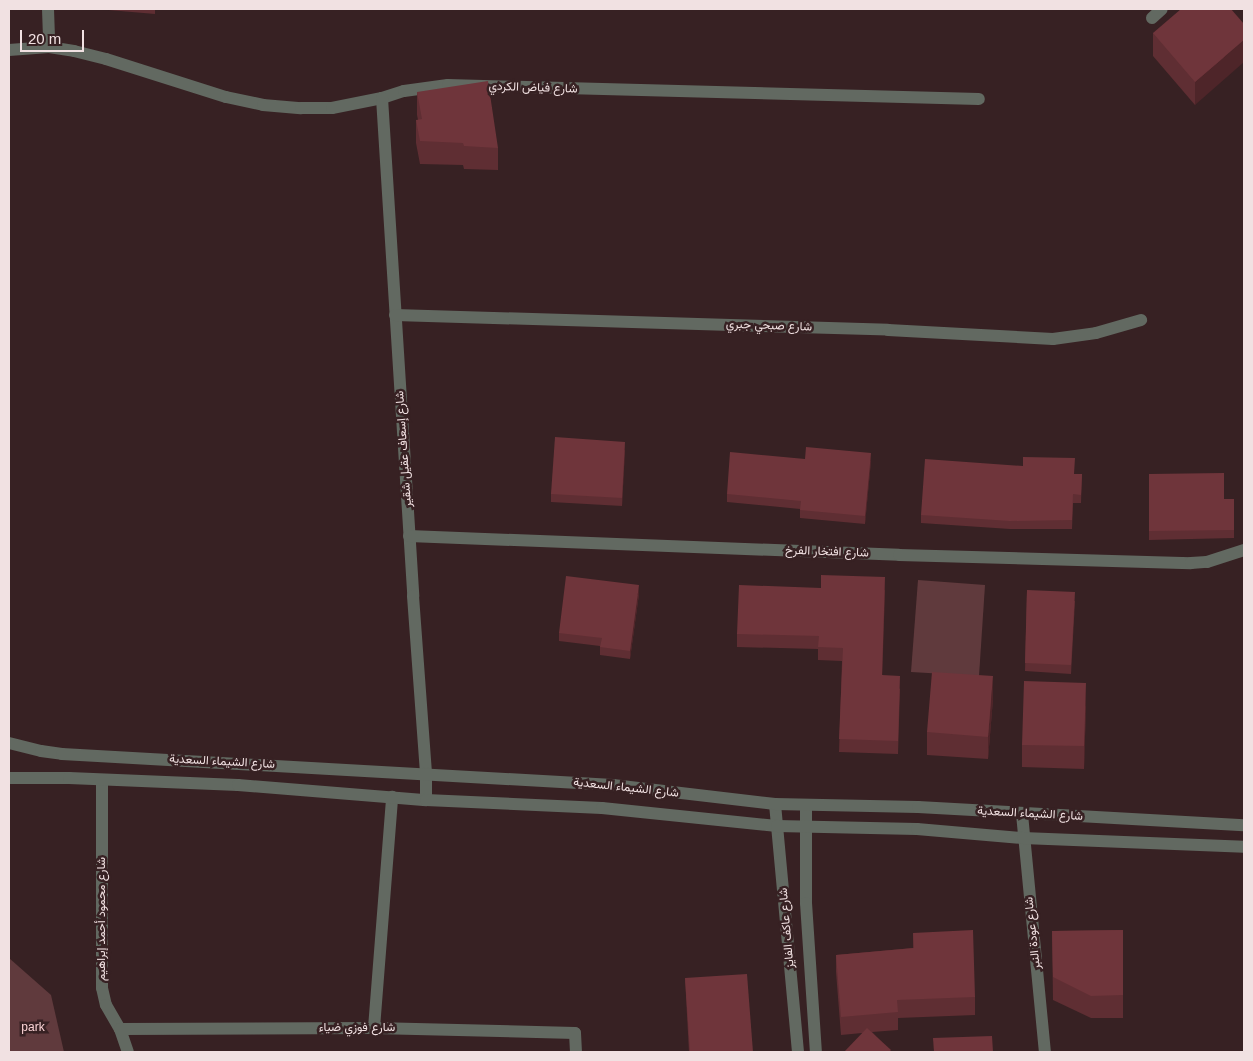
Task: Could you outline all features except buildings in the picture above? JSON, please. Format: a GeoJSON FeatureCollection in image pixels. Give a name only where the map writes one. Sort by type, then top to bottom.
{"type":"FeatureCollection","features":[{"type":"Feature","properties":{"kind":"street"},"geometry":{"type":"LineString","coordinates":[[48,9],[49,47]]}},
{"type":"Feature","properties":{"kind":"street"},"geometry":{"type":"LineString","coordinates":[[1152,18],[1162,9]]}},
{"type":"Feature","properties":{"kind":"street","name":"شارع فياض الكردي"},"geometry":{"type":"LineString","coordinates":[[9,50],[49,47],[106,59],[226,97],[263,105],[332,108],[382,98],[404,91],[448,85],[978,99]]}},
{"type":"Feature","properties":{"kind":"street","name":"شارع إسعاف عقيل شقير"},"geometry":{"type":"LineString","coordinates":[[382,98],[409,536],[426,773],[426,800]]}},
{"type":"Feature","properties":{"kind":"street","name":"شارع صبحي جبري"},"geometry":{"type":"LineString","coordinates":[[395,315],[888,330],[1054,339],[1096,333],[1141,320]]}},
{"type":"Feature","properties":{"kind":"street","name":"شارع افتخار الفرخ"},"geometry":{"type":"LineString","coordinates":[[409,536],[909,555],[1191,563],[1207,562],[1244,550]]}},
{"type":"Feature","properties":{"kind":"street","name":"شارع الشيماء السعدية"},"geometry":{"type":"LineString","coordinates":[[9,743],[62,754],[613,785],[775,804],[918,807],[1244,825]]}},
{"type":"Feature","properties":{"kind":"street","name":"شارع الشيماء السعدية"},"geometry":{"type":"LineString","coordinates":[[9,778],[238,785],[426,800],[602,808],[805,828],[917,829],[1023,838],[1244,847]]}},
{"type":"Feature","properties":{"kind":"street","name":"شارع محمود أحمد إبراهيم"},"geometry":{"type":"LineString","coordinates":[[102,780],[102,988],[106,1005],[120,1029],[128,1052]]}},
{"type":"Feature","properties":{"kind":"street"},"geometry":{"type":"LineString","coordinates":[[374,1028],[392,797]]}},
{"type":"Feature","properties":{"kind":"street","name":"شارع عاكف الفايز"},"geometry":{"type":"LineString","coordinates":[[775,804],[798,1052]]}},
{"type":"Feature","properties":{"kind":"street","name":"شارع عاكف الفايز"},"geometry":{"type":"LineString","coordinates":[[806,805],[806,902],[816,1052]]}},
{"type":"Feature","properties":{"kind":"street","name":"شارع عودة النبر"},"geometry":{"type":"LineString","coordinates":[[1022,814],[1045,1052]]}},
{"type":"Feature","properties":{"kind":"street","name":"شارع فوزي ضياء"},"geometry":{"type":"LineString","coordinates":[[120,1029],[374,1028],[575,1033],[576,1052]]}},
{"type":"Feature","properties":{"kind":"green space"},"geometry":{"type":"Polygon","coordinates":[[[918,580],[985,585],[979,676],[911,672],[918,580]]]}},
{"type":"Feature","properties":{"kind":"green space","name":"park"},"geometry":{"type":"Polygon","coordinates":[[[9,958],[51,995],[64,1052],[9,1052],[9,958]]]}}]}
